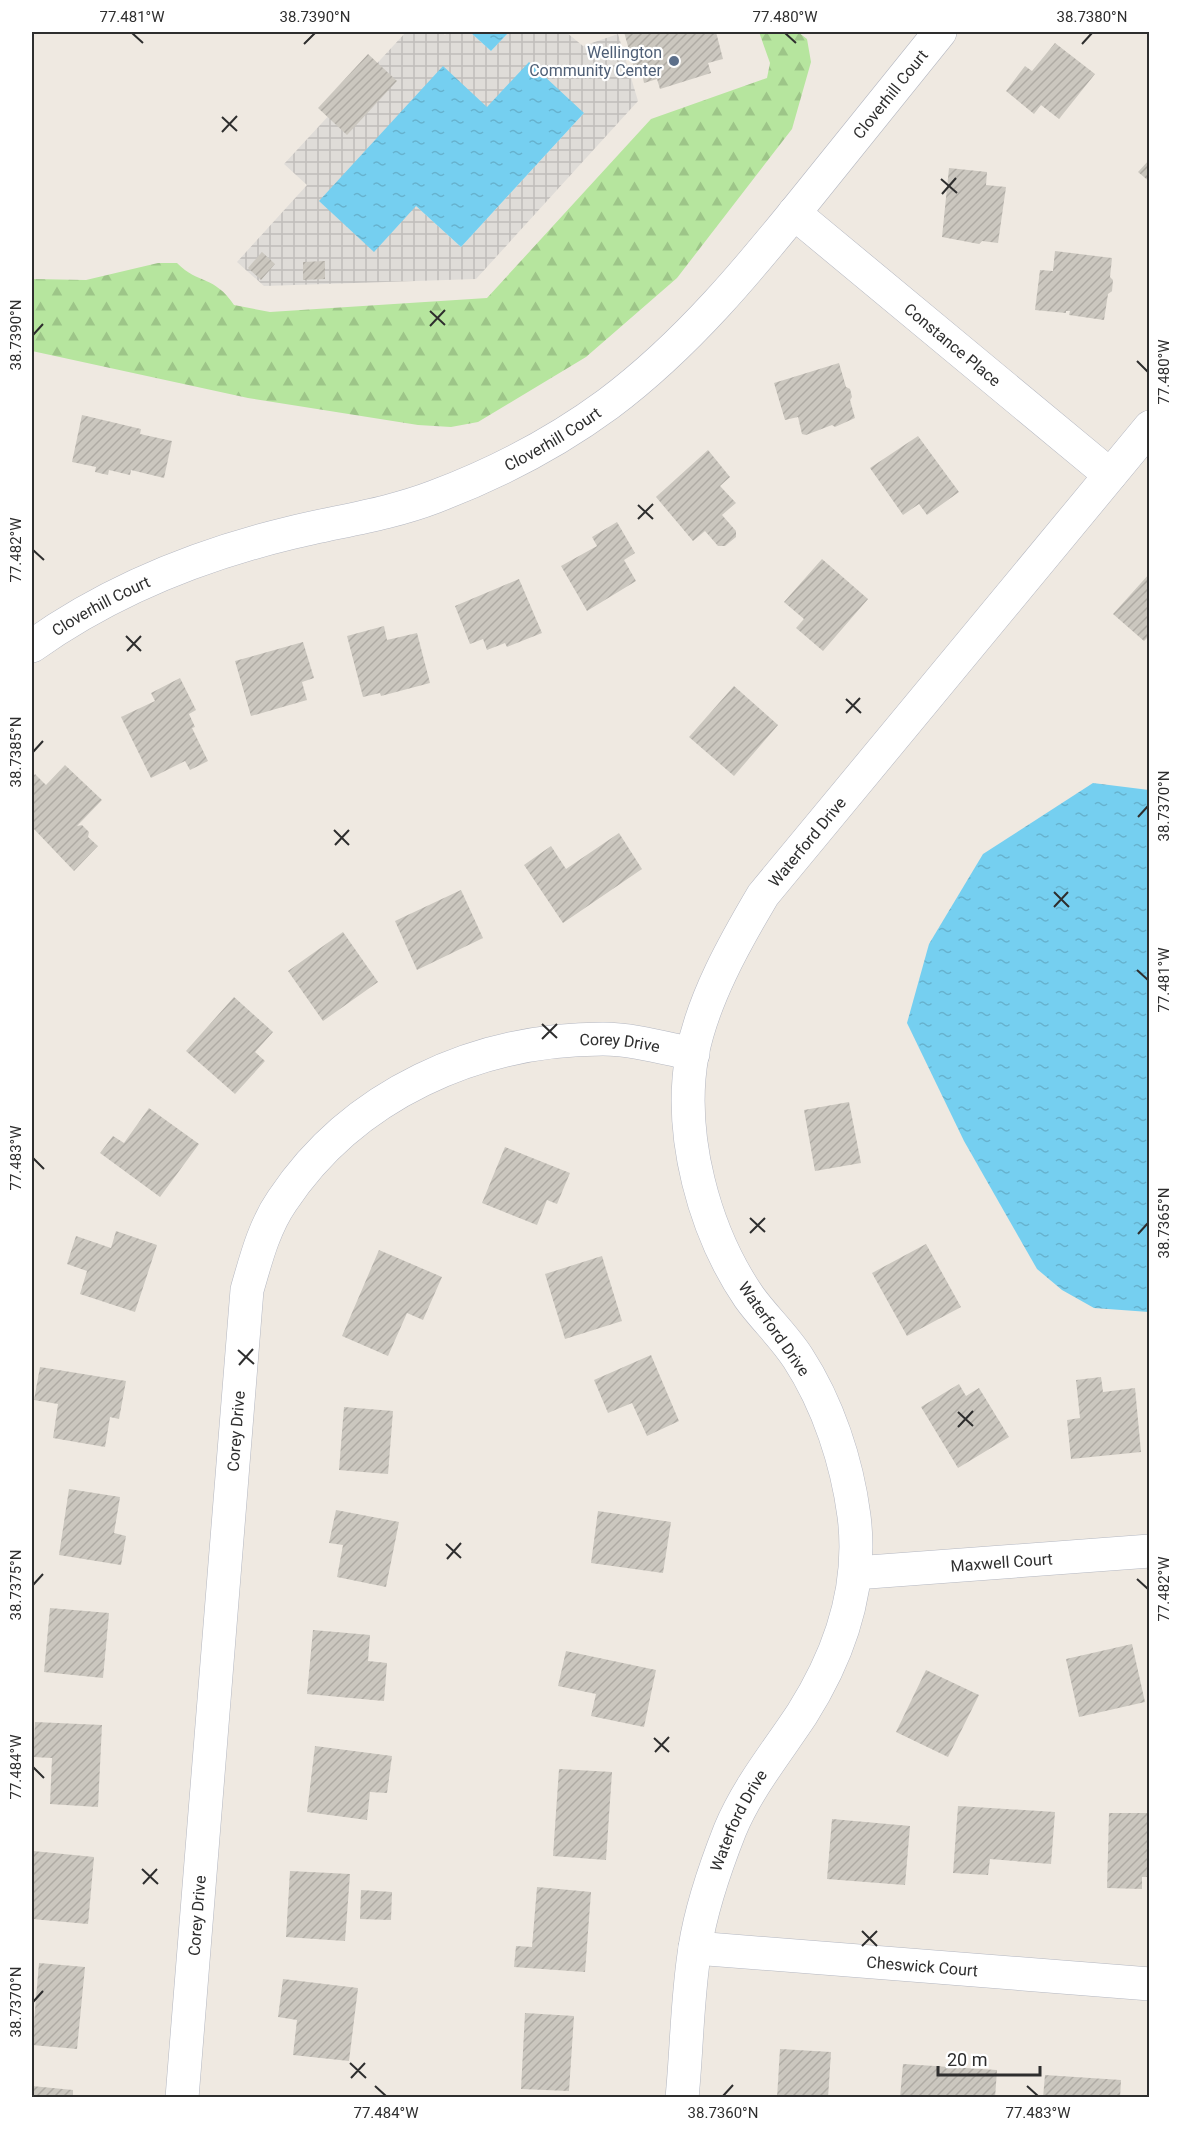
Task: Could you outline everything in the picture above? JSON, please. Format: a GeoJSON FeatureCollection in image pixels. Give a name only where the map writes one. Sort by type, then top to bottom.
{"type":"FeatureCollection","features":[{"type":"Feature","properties":{"kind":"street","name":"Cloverhill Court"},"geometry":{"type":"LineString","coordinates":[[32,646],[66,622],[140,584],[221,553],[260,541],[362,519],[431,499],[484,477],[549,444],[609,404],[661,359],[731,289],[940,32]]}},
{"type":"Feature","properties":{"kind":"street","name":"Constance Place"},"geometry":{"type":"LineString","coordinates":[[794,213],[1110,475]]}},
{"type":"Feature","properties":{"kind":"street","name":"Waterford Drive"},"geometry":{"type":"LineString","coordinates":[[682,2097],[695,1948],[709,1886],[731,1827],[761,1771],[802,1713],[830,1662],[850,1608],[855,1574],[854,1518],[849,1489],[824,1406],[799,1359],[751,1300],[736,1275],[718,1242],[701,1197],[688,1097],[693,1054],[709,1004],[734,944],[763,895],[1149,427]]}},
{"type":"Feature","properties":{"kind":"street","name":"Corey Drive"},"geometry":{"type":"LineString","coordinates":[[182,2097],[247,1290],[260,1244],[281,1202],[309,1164],[343,1132],[399,1091],[443,1068],[491,1052],[552,1041],[605,1039],[693,1054]]}},
{"type":"Feature","properties":{"kind":"street","name":"Maxwell Court"},"geometry":{"type":"LineString","coordinates":[[855,1574],[1149,1551]]}},
{"type":"Feature","properties":{"kind":"street","name":"Cheswick Court"},"geometry":{"type":"LineString","coordinates":[[695,1948],[1149,1984]]}},
{"type":"Feature","properties":{"kind":"green space"},"geometry":{"type":"Polygon","coordinates":[[[759,32],[798,32],[807,39],[811,62],[792,129],[677,278],[586,357],[478,422],[451,427],[418,425],[248,398],[32,351],[32,279],[86,280],[158,263],[177,263],[192,275],[220,289],[234,305],[270,312],[487,298],[651,119],[767,78],[770,63],[759,32]]]}},
{"type":"Feature","properties":{"kind":"shaded area"},"geometry":{"type":"Polygon","coordinates":[[[406,32],[441,32],[445,35],[448,32],[470,32],[491,51],[509,32],[566,32],[583,46],[618,34],[638,101],[476,279],[264,286],[237,262],[307,185],[284,164],[406,32]],[[443,67],[416,206],[461,247],[584,113],[487,108],[443,67]]]}},
{"type":"Feature","properties":{"kind":"water"},"geometry":{"type":"Polygon","coordinates":[[[470,32],[509,32],[491,51],[470,32]]]}},
{"type":"Feature","properties":{"kind":"water"},"geometry":{"type":"Polygon","coordinates":[[[529,62],[584,113],[461,247],[416,206],[374,252],[319,201],[443,66],[487,107],[529,62]]]}},
{"type":"Feature","properties":{"kind":"water"},"geometry":{"type":"Polygon","coordinates":[[[1093,783],[1149,790],[1149,1312],[1094,1308],[1062,1290],[1037,1269],[964,1141],[907,1023],[929,944],[983,854],[1093,783]]]}},
{"type":"Feature","properties":{"kind":"building","name":"Wellington Community Center"},"geometry":{"type":"Polygon","coordinates":[[[624,32],[716,32],[723,59],[708,63],[711,73],[660,89],[657,79],[644,83],[642,73],[636,75],[624,32]]]}},
{"type":"Feature","properties":{"kind":"building"},"geometry":{"type":"Polygon","coordinates":[[[1055,43],[1095,74],[1059,119],[1041,105],[1034,114],[1006,91],[1025,66],[1032,71],[1055,43]]]}},
{"type":"Feature","properties":{"kind":"building"},"geometry":{"type":"Polygon","coordinates":[[[368,54],[397,81],[347,135],[318,108],[368,54]]]}},
{"type":"Feature","properties":{"kind":"building"},"geometry":{"type":"Polygon","coordinates":[[[1150,159],[1150,182],[1138,172],[1150,159]]]}},
{"type":"Feature","properties":{"kind":"building"},"geometry":{"type":"Polygon","coordinates":[[[949,168],[987,172],[986,185],[1006,187],[998,243],[982,241],[979,244],[942,237],[949,168]]]}},
{"type":"Feature","properties":{"kind":"building"},"geometry":{"type":"Polygon","coordinates":[[[1055,251],[1112,258],[1110,277],[1113,280],[1112,291],[1108,294],[1104,320],[1069,315],[1070,311],[1066,313],[1035,310],[1040,270],[1053,271],[1055,251]]]}},
{"type":"Feature","properties":{"kind":"building"},"geometry":{"type":"Polygon","coordinates":[[[262,252],[275,264],[261,280],[248,268],[262,252]]]}},
{"type":"Feature","properties":{"kind":"building"},"geometry":{"type":"Polygon","coordinates":[[[325,261],[325,279],[303,280],[303,262],[325,261]]]}},
{"type":"Feature","properties":{"kind":"building"},"geometry":{"type":"Polygon","coordinates":[[[839,363],[846,387],[850,389],[852,397],[850,400],[855,418],[835,427],[832,425],[806,435],[802,434],[798,417],[785,420],[774,383],[839,363]]]}},
{"type":"Feature","properties":{"kind":"building"},"geometry":{"type":"Polygon","coordinates":[[[82,415],[141,429],[140,434],[172,441],[164,478],[131,470],[130,475],[109,470],[108,475],[95,472],[96,467],[72,462],[82,415]]]}},
{"type":"Feature","properties":{"kind":"building"},"geometry":{"type":"Polygon","coordinates":[[[918,436],[959,492],[927,515],[919,504],[903,515],[870,468],[918,436]]]}},
{"type":"Feature","properties":{"kind":"building"},"geometry":{"type":"Polygon","coordinates":[[[708,450],[730,477],[720,486],[736,503],[722,515],[736,531],[736,537],[725,546],[718,546],[705,531],[693,541],[656,497],[708,450]]]}},
{"type":"Feature","properties":{"kind":"building"},"geometry":{"type":"Polygon","coordinates":[[[617,522],[635,553],[624,560],[636,581],[587,611],[561,566],[597,546],[592,537],[617,522]]]}},
{"type":"Feature","properties":{"kind":"building"},"geometry":{"type":"Polygon","coordinates":[[[822,559],[868,599],[823,651],[796,628],[804,619],[784,602],[822,559]]]}},
{"type":"Feature","properties":{"kind":"building"},"geometry":{"type":"Polygon","coordinates":[[[1150,573],[1150,635],[1144,641],[1113,614],[1150,573]]]}},
{"type":"Feature","properties":{"kind":"building"},"geometry":{"type":"Polygon","coordinates":[[[519,579],[542,633],[507,647],[505,643],[487,650],[483,639],[470,644],[455,606],[519,579]]]}},
{"type":"Feature","properties":{"kind":"building"},"geometry":{"type":"Polygon","coordinates":[[[384,626],[387,640],[417,633],[430,683],[381,696],[380,693],[363,697],[347,636],[384,626]]]}},
{"type":"Feature","properties":{"kind":"building"},"geometry":{"type":"Polygon","coordinates":[[[303,642],[314,678],[302,682],[307,700],[251,716],[235,661],[303,642]]]}},
{"type":"Feature","properties":{"kind":"building"},"geometry":{"type":"Polygon","coordinates":[[[180,678],[196,710],[189,714],[195,727],[192,728],[208,761],[190,770],[185,761],[151,778],[121,717],[155,701],[151,693],[180,678]]]}},
{"type":"Feature","properties":{"kind":"building"},"geometry":{"type":"Polygon","coordinates":[[[734,686],[778,725],[734,776],[689,737],[734,686]]]}},
{"type":"Feature","properties":{"kind":"building"},"geometry":{"type":"Polygon","coordinates":[[[65,765],[102,800],[77,826],[82,825],[89,832],[88,837],[98,846],[74,871],[32,827],[32,778],[35,774],[46,785],[65,765]]]}},
{"type":"Feature","properties":{"kind":"building"},"geometry":{"type":"Polygon","coordinates":[[[619,833],[642,869],[563,923],[524,865],[551,846],[566,869],[619,833]]]}},
{"type":"Feature","properties":{"kind":"building"},"geometry":{"type":"Polygon","coordinates":[[[461,890],[483,938],[417,970],[395,921],[461,890]]]}},
{"type":"Feature","properties":{"kind":"building"},"geometry":{"type":"Polygon","coordinates":[[[343,932],[378,982],[323,1021],[288,971],[343,932]]]}},
{"type":"Feature","properties":{"kind":"building"},"geometry":{"type":"Polygon","coordinates":[[[234,997],[273,1032],[255,1052],[265,1061],[235,1094],[186,1051],[234,997]]]}},
{"type":"Feature","properties":{"kind":"building"},"geometry":{"type":"Polygon","coordinates":[[[849,1102],[861,1163],[815,1171],[804,1110],[849,1102]]]}},
{"type":"Feature","properties":{"kind":"building"},"geometry":{"type":"Polygon","coordinates":[[[149,1108],[199,1144],[160,1197],[100,1153],[113,1136],[124,1143],[149,1108]]]}},
{"type":"Feature","properties":{"kind":"building"},"geometry":{"type":"Polygon","coordinates":[[[505,1147],[570,1173],[557,1204],[547,1200],[537,1225],[482,1203],[505,1147]]]}},
{"type":"Feature","properties":{"kind":"building"},"geometry":{"type":"Polygon","coordinates":[[[116,1231],[157,1245],[135,1312],[80,1294],[87,1271],[67,1264],[76,1236],[111,1248],[116,1231]]]}},
{"type":"Feature","properties":{"kind":"building"},"geometry":{"type":"Polygon","coordinates":[[[926,1244],[961,1307],[907,1336],[872,1273],[926,1244]]]}},
{"type":"Feature","properties":{"kind":"building"},"geometry":{"type":"Polygon","coordinates":[[[379,1250],[442,1277],[423,1320],[407,1313],[388,1356],[342,1336],[379,1250]]]}},
{"type":"Feature","properties":{"kind":"building"},"geometry":{"type":"Polygon","coordinates":[[[602,1256],[622,1321],[565,1339],[545,1274],[602,1256]]]}},
{"type":"Feature","properties":{"kind":"building"},"geometry":{"type":"Polygon","coordinates":[[[651,1355],[679,1421],[647,1436],[632,1403],[608,1413],[594,1380],[651,1355]]]}},
{"type":"Feature","properties":{"kind":"building"},"geometry":{"type":"Polygon","coordinates":[[[40,1367],[126,1381],[119,1419],[110,1417],[105,1447],[53,1438],[58,1404],[34,1400],[40,1367]]]}},
{"type":"Feature","properties":{"kind":"building"},"geometry":{"type":"Polygon","coordinates":[[[1101,1377],[1103,1392],[1135,1388],[1141,1452],[1071,1459],[1067,1420],[1080,1418],[1076,1380],[1101,1377]]]}},
{"type":"Feature","properties":{"kind":"building"},"geometry":{"type":"Polygon","coordinates":[[[959,1384],[966,1396],[979,1388],[1009,1437],[958,1468],[921,1407],[959,1384]]]}},
{"type":"Feature","properties":{"kind":"building"},"geometry":{"type":"Polygon","coordinates":[[[344,1407],[393,1411],[388,1474],[339,1470],[344,1407]]]}},
{"type":"Feature","properties":{"kind":"building"},"geometry":{"type":"Polygon","coordinates":[[[69,1489],[120,1497],[114,1533],[126,1536],[121,1565],[59,1555],[69,1489]]]}},
{"type":"Feature","properties":{"kind":"building"},"geometry":{"type":"Polygon","coordinates":[[[336,1510],[399,1522],[386,1587],[337,1577],[343,1545],[329,1543],[336,1510]]]}},
{"type":"Feature","properties":{"kind":"building"},"geometry":{"type":"Polygon","coordinates":[[[598,1511],[671,1522],[663,1573],[591,1563],[598,1511]]]}},
{"type":"Feature","properties":{"kind":"building"},"geometry":{"type":"Polygon","coordinates":[[[50,1608],[109,1613],[103,1678],[44,1672],[50,1608]]]}},
{"type":"Feature","properties":{"kind":"building"},"geometry":{"type":"Polygon","coordinates":[[[313,1630],[370,1635],[368,1661],[387,1663],[384,1701],[307,1694],[313,1630]]]}},
{"type":"Feature","properties":{"kind":"building"},"geometry":{"type":"Polygon","coordinates":[[[1132,1644],[1145,1702],[1079,1717],[1066,1659],[1132,1644]]]}},
{"type":"Feature","properties":{"kind":"building"},"geometry":{"type":"Polygon","coordinates":[[[566,1651],[656,1670],[644,1727],[591,1716],[596,1694],[558,1686],[566,1651]]]}},
{"type":"Feature","properties":{"kind":"building"},"geometry":{"type":"Polygon","coordinates":[[[926,1670],[979,1695],[948,1757],[896,1732],[926,1670]]]}},
{"type":"Feature","properties":{"kind":"building"},"geometry":{"type":"Polygon","coordinates":[[[35,1722],[102,1725],[98,1807],[50,1804],[52,1758],[33,1757],[35,1722]]]}},
{"type":"Feature","properties":{"kind":"building"},"geometry":{"type":"Polygon","coordinates":[[[315,1746],[392,1756],[387,1793],[370,1792],[367,1820],[307,1812],[315,1746]]]}},
{"type":"Feature","properties":{"kind":"building"},"geometry":{"type":"Polygon","coordinates":[[[559,1769],[612,1772],[606,1860],[553,1856],[559,1769]]]}},
{"type":"Feature","properties":{"kind":"building"},"geometry":{"type":"Polygon","coordinates":[[[958,1806],[1055,1812],[1051,1864],[990,1859],[988,1875],[953,1873],[958,1806]]]}},
{"type":"Feature","properties":{"kind":"building"},"geometry":{"type":"Polygon","coordinates":[[[1109,1813],[1150,1813],[1150,1877],[1142,1877],[1142,1889],[1107,1888],[1109,1813]]]}},
{"type":"Feature","properties":{"kind":"building"},"geometry":{"type":"Polygon","coordinates":[[[832,1819],[910,1826],[905,1885],[827,1879],[832,1819]]]}},
{"type":"Feature","properties":{"kind":"building"},"geometry":{"type":"Polygon","coordinates":[[[33,1851],[94,1857],[88,1924],[32,1919],[33,1851]]]}},
{"type":"Feature","properties":{"kind":"building"},"geometry":{"type":"Polygon","coordinates":[[[290,1871],[350,1874],[345,1941],[286,1937],[290,1871]]]}},
{"type":"Feature","properties":{"kind":"building"},"geometry":{"type":"Polygon","coordinates":[[[537,1887],[591,1892],[585,1972],[514,1967],[516,1946],[532,1947],[537,1887]]]}},
{"type":"Feature","properties":{"kind":"building"},"geometry":{"type":"Polygon","coordinates":[[[361,1890],[392,1892],[391,1920],[360,1919],[361,1890]]]}},
{"type":"Feature","properties":{"kind":"building"},"geometry":{"type":"Polygon","coordinates":[[[39,1963],[85,1967],[77,2049],[32,2045],[39,1963]]]}},
{"type":"Feature","properties":{"kind":"building"},"geometry":{"type":"Polygon","coordinates":[[[283,1979],[358,1988],[349,2061],[293,2055],[297,2020],[278,2017],[283,1979]]]}},
{"type":"Feature","properties":{"kind":"building"},"geometry":{"type":"Polygon","coordinates":[[[525,2013],[574,2016],[569,2091],[521,2089],[525,2013]]]}},
{"type":"Feature","properties":{"kind":"building"},"geometry":{"type":"Polygon","coordinates":[[[780,2049],[831,2052],[828,2098],[777,2098],[780,2049]]]}},
{"type":"Feature","properties":{"kind":"building"},"geometry":{"type":"Polygon","coordinates":[[[903,2064],[997,2070],[995,2098],[900,2098],[903,2064]]]}},
{"type":"Feature","properties":{"kind":"building"},"geometry":{"type":"Polygon","coordinates":[[[1045,2075],[1121,2080],[1120,2098],[1043,2098],[1045,2075]]]}},
{"type":"Feature","properties":{"kind":"building"},"geometry":{"type":"Polygon","coordinates":[[[32,2086],[73,2090],[73,2098],[32,2098],[32,2086]]]}},
{"type":"Feature","properties":{"kind":"place","name":"Wellington Community Center"},"geometry":{"type":"Point","coordinates":[674,61]}}]}
